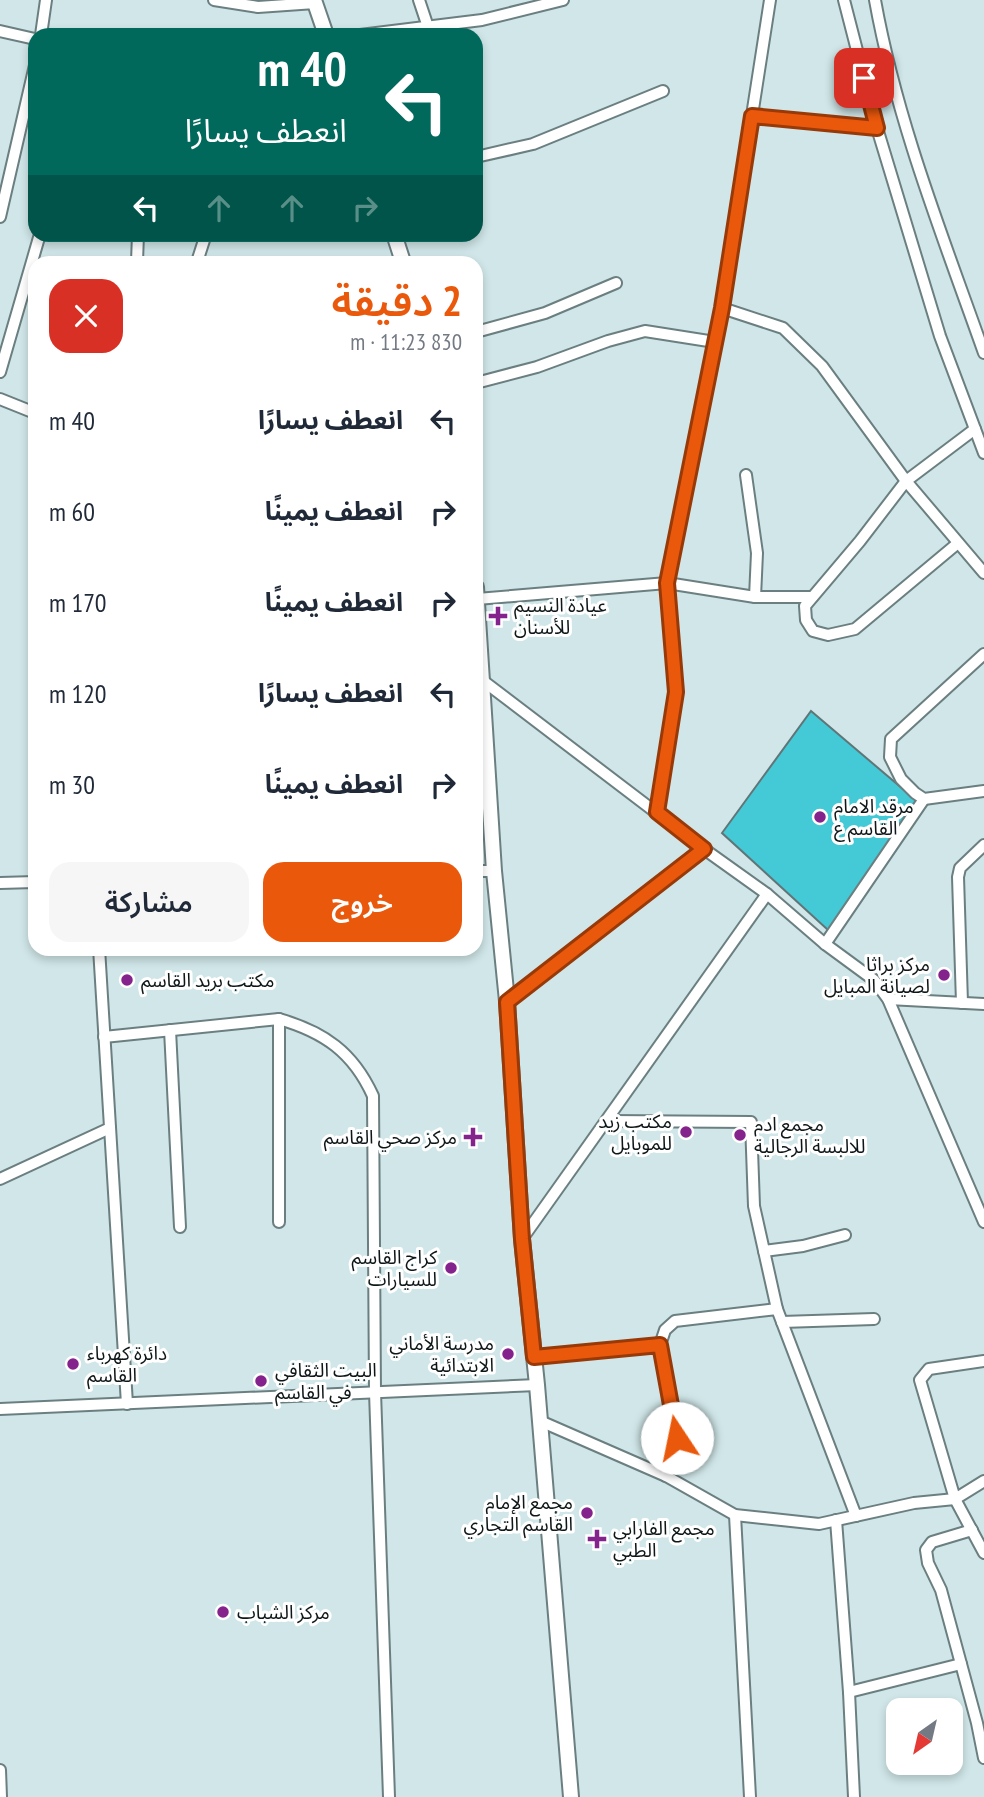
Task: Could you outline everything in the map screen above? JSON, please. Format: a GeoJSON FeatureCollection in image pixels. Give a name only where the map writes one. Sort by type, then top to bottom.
{"type":"FeatureCollection","features":[{"type":"Feature","properties":{"kind":"street"},"geometry":{"type":"LineString","coordinates":[[42,28],[46,0]]}},
{"type":"Feature","properties":{"kind":"street"},"geometry":{"type":"LineString","coordinates":[[214,0],[258,7],[314,2],[323,28]]}},
{"type":"Feature","properties":{"kind":"street"},"geometry":{"type":"LineString","coordinates":[[419,0],[428,27]]}},
{"type":"Feature","properties":{"kind":"street"},"geometry":{"type":"LineString","coordinates":[[420,28],[482,20],[525,5],[563,0]]}},
{"type":"Feature","properties":{"kind":"street"},"geometry":{"type":"LineString","coordinates":[[657,812],[676,692],[667,583],[722,308],[770,0]]}},
{"type":"Feature","properties":{"kind":"street"},"geometry":{"type":"LineString","coordinates":[[844,0],[877,128],[940,335],[984,453]]}},
{"type":"Feature","properties":{"kind":"street"},"geometry":{"type":"LineString","coordinates":[[875,0],[884,49],[922,178],[984,354]]}},
{"type":"Feature","properties":{"kind":"street"},"geometry":{"type":"LineString","coordinates":[[0,31],[28,37]]}},
{"type":"Feature","properties":{"kind":"street"},"geometry":{"type":"LineString","coordinates":[[483,156],[533,145],[663,91]]}},
{"type":"Feature","properties":{"kind":"street"},"geometry":{"type":"LineString","coordinates":[[0,217],[28,95]]}},
{"type":"Feature","properties":{"kind":"street"},"geometry":{"type":"LineString","coordinates":[[752,116],[877,128]]}},
{"type":"Feature","properties":{"kind":"street"},"geometry":{"type":"LineString","coordinates":[[0,372],[28,275]]}},
{"type":"Feature","properties":{"kind":"street"},"geometry":{"type":"LineString","coordinates":[[483,330],[545,313],[616,283]]}},
{"type":"Feature","properties":{"kind":"street"},"geometry":{"type":"LineString","coordinates":[[722,308],[783,328],[822,366],[906,481],[984,573]]}},
{"type":"Feature","properties":{"kind":"street"},"geometry":{"type":"LineString","coordinates":[[483,381],[537,367],[645,331],[715,342]]}},
{"type":"Feature","properties":{"kind":"street"},"geometry":{"type":"LineString","coordinates":[[0,399],[28,410]]}},
{"type":"Feature","properties":{"kind":"street"},"geometry":{"type":"LineString","coordinates":[[958,543],[855,629],[828,635],[813,631],[806,620],[805,606],[906,481],[975,429]]}},
{"type":"Feature","properties":{"kind":"street"},"geometry":{"type":"LineString","coordinates":[[746,475],[757,553],[755,597]]}},
{"type":"Feature","properties":{"kind":"street"},"geometry":{"type":"LineString","coordinates":[[483,598],[667,583],[755,597],[812,597]]}},
{"type":"Feature","properties":{"kind":"street"},"geometry":{"type":"LineString","coordinates":[[984,654],[891,739],[890,757],[901,779],[924,799],[984,791]]}},
{"type":"Feature","properties":{"kind":"street"},"geometry":{"type":"LineString","coordinates":[[483,681],[767,894],[825,944],[874,980],[888,999],[984,1222]]}},
{"type":"Feature","properties":{"kind":"street"},"geometry":{"type":"LineString","coordinates":[[483,696],[522,1239],[572,1797]]}},
{"type":"Feature","properties":{"kind":"street"},"geometry":{"type":"LineString","coordinates":[[825,944],[924,799]]}},
{"type":"Feature","properties":{"kind":"street"},"geometry":{"type":"LineString","coordinates":[[962,1003],[958,877],[960,868],[984,845]]}},
{"type":"Feature","properties":{"kind":"street"},"geometry":{"type":"LineString","coordinates":[[507,1002],[704,849]]}},
{"type":"Feature","properties":{"kind":"street"},"geometry":{"type":"LineString","coordinates":[[483,871],[494,871]]}},
{"type":"Feature","properties":{"kind":"street"},"geometry":{"type":"LineString","coordinates":[[0,883],[28,882]]}},
{"type":"Feature","properties":{"kind":"street"},"geometry":{"type":"LineString","coordinates":[[522,1239],[767,894]]}},
{"type":"Feature","properties":{"kind":"street"},"geometry":{"type":"LineString","coordinates":[[99,956],[127,1404]]}},
{"type":"Feature","properties":{"kind":"street"},"geometry":{"type":"LineString","coordinates":[[888,999],[984,1003]]}},
{"type":"Feature","properties":{"kind":"street"},"geometry":{"type":"LineString","coordinates":[[104,1037],[279,1019],[305,1026],[347,1055],[363,1074],[373,1096],[375,1392],[389,1797]]}},
{"type":"Feature","properties":{"kind":"street"},"geometry":{"type":"LineString","coordinates":[[279,1019],[279,1222]]}},
{"type":"Feature","properties":{"kind":"street"},"geometry":{"type":"LineString","coordinates":[[170,1030],[180,1227]]}},
{"type":"Feature","properties":{"kind":"street"},"geometry":{"type":"LineString","coordinates":[[608,1121],[751,1122],[754,1206],[776,1309],[856,1516]]}},
{"type":"Feature","properties":{"kind":"street"},"geometry":{"type":"LineString","coordinates":[[0,1179],[110,1128]]}},
{"type":"Feature","properties":{"kind":"street"},"geometry":{"type":"LineString","coordinates":[[764,1251],[803,1246],[845,1235]]}},
{"type":"Feature","properties":{"kind":"street"},"geometry":{"type":"LineString","coordinates":[[666,1476],[677,1438],[660,1345],[665,1330],[674,1321],[776,1309]]}},
{"type":"Feature","properties":{"kind":"street"},"geometry":{"type":"LineString","coordinates":[[782,1322],[874,1319]]}},
{"type":"Feature","properties":{"kind":"street"},"geometry":{"type":"LineString","coordinates":[[534,1357],[660,1345]]}},
{"type":"Feature","properties":{"kind":"street"},"geometry":{"type":"LineString","coordinates":[[984,1361],[929,1369],[920,1380],[955,1499],[984,1553]]}},
{"type":"Feature","properties":{"kind":"street"},"geometry":{"type":"LineString","coordinates":[[0,1409],[537,1385]]}},
{"type":"Feature","properties":{"kind":"street"},"geometry":{"type":"LineString","coordinates":[[540,1421],[666,1476],[736,1515],[819,1524],[914,1503],[955,1499],[984,1481]]}},
{"type":"Feature","properties":{"kind":"street"},"geometry":{"type":"LineString","coordinates":[[736,1515],[750,1797]]}},
{"type":"Feature","properties":{"kind":"street"},"geometry":{"type":"LineString","coordinates":[[836,1520],[854,1797]]}},
{"type":"Feature","properties":{"kind":"street"},"geometry":{"type":"LineString","coordinates":[[972,1530],[932,1542],[926,1550],[928,1563],[941,1590],[984,1758]]}},
{"type":"Feature","properties":{"kind":"street"},"geometry":{"type":"LineString","coordinates":[[849,1692],[961,1664]]}},
{"type":"Feature","properties":{"kind":"street"},"geometry":{"type":"LineString","coordinates":[[0,1770],[1,1797]]}},
{"type":"Feature","properties":{"kind":"building","name":"مرقد الامام القاسم ع"},"geometry":{"type":"Polygon","coordinates":[[[811,711],[917,801],[828,930],[722,833],[811,711]]]}},
{"type":"Feature","properties":{"kind":"place","name":"عيادة النسيم للأسنان"},"geometry":{"type":"Point","coordinates":[498,616]}},
{"type":"Feature","properties":{"kind":"place","name":"مرقد الامام القاسم ع"},"geometry":{"type":"Point","coordinates":[820,817]}},
{"type":"Feature","properties":{"kind":"place","name":"مركز براثا لصيانة المبايل"},"geometry":{"type":"Point","coordinates":[944,975]}},
{"type":"Feature","properties":{"kind":"place","name":"مكتب بريد القاسم"},"geometry":{"type":"Point","coordinates":[127,980]}},
{"type":"Feature","properties":{"kind":"place","name":"مكتب زيد للموبايل"},"geometry":{"type":"Point","coordinates":[686,1132]}},
{"type":"Feature","properties":{"kind":"place","name":"مجمع ادم للالبسة الرجالية"},"geometry":{"type":"Point","coordinates":[740,1135]}},
{"type":"Feature","properties":{"kind":"place","name":"مركز صحي القاسم"},"geometry":{"type":"Point","coordinates":[473,1137]}},
{"type":"Feature","properties":{"kind":"place","name":"كراج القاسم للسيارات"},"geometry":{"type":"Point","coordinates":[451,1268]}},
{"type":"Feature","properties":{"kind":"place","name":"مدرسة الأماني الابتدائية"},"geometry":{"type":"Point","coordinates":[508,1354]}},
{"type":"Feature","properties":{"kind":"place","name":"دائرة كهرباء القاسم"},"geometry":{"type":"Point","coordinates":[73,1364]}},
{"type":"Feature","properties":{"kind":"place","name":"البيت الثقافي في القاسم"},"geometry":{"type":"Point","coordinates":[261,1381]}},
{"type":"Feature","properties":{"kind":"place","name":"مجمع الإمام القاسم التجاري"},"geometry":{"type":"Point","coordinates":[587,1513]}},
{"type":"Feature","properties":{"kind":"place","name":"مجمع الفارابي الطبي"},"geometry":{"type":"Point","coordinates":[597,1539]}},
{"type":"Feature","properties":{"kind":"place","name":"مركز الشباب"},"geometry":{"type":"Point","coordinates":[223,1612]}},
{"type":"Feature","properties":{"kind":"route"},"geometry":{"type":"LineString","coordinates":[[677,1438],[660,1345],[534,1357],[522,1239],[507,1002],[704,849],[657,812],[676,692],[667,583],[722,308],[752,116],[877,128],[864,78]]}}]}
